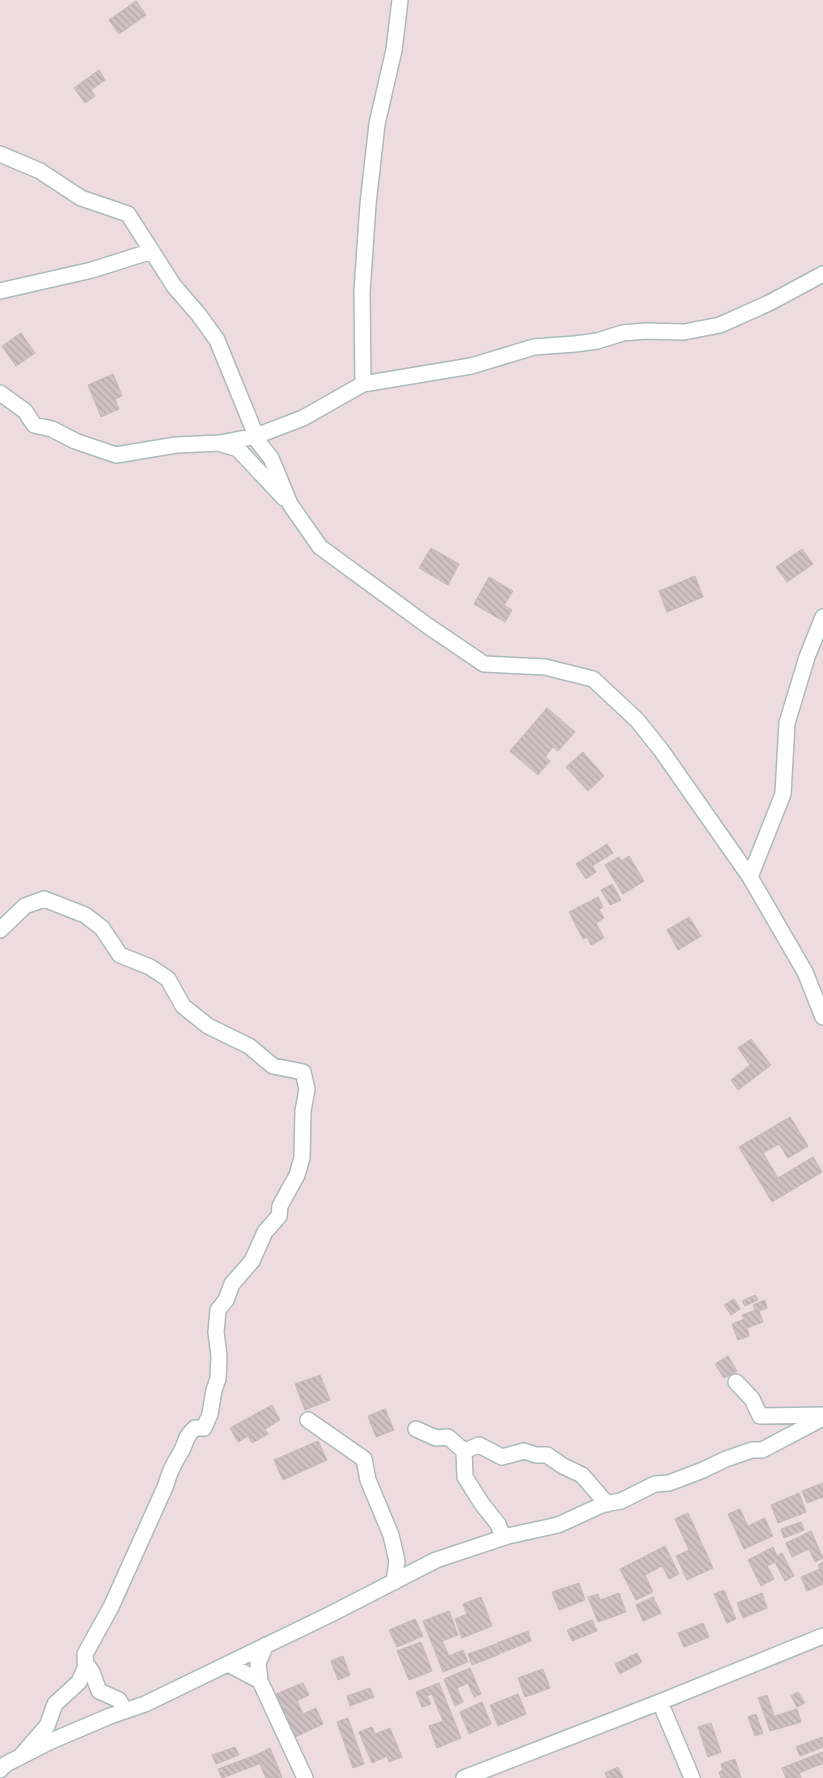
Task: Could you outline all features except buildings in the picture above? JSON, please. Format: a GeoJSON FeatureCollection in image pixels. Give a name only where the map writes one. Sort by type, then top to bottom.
{"type":"FeatureCollection","features":[{"type":"Feature","properties":{"kind":"street"},"geometry":{"type":"LineString","coordinates":[[363,384],[362,292],[368,204],[378,124],[394,50],[400,0]]}},
{"type":"Feature","properties":{"kind":"street"},"geometry":{"type":"LineString","coordinates":[[0,154],[40,171],[81,198],[128,214],[174,286],[217,340],[258,439],[271,458],[290,504]]}},
{"type":"Feature","properties":{"kind":"street"},"geometry":{"type":"LineString","coordinates":[[0,291],[92,270],[152,251]]}},
{"type":"Feature","properties":{"kind":"street"},"geometry":{"type":"LineString","coordinates":[[0,393],[24,411],[34,425],[52,429],[75,441],[116,455],[176,445],[258,439],[303,418],[363,384],[471,366],[534,347],[596,341],[623,333],[645,331],[684,332],[720,325],[769,303],[823,274]]}},
{"type":"Feature","properties":{"kind":"street"},"geometry":{"type":"LineString","coordinates":[[220,443],[238,448],[290,504],[320,547],[428,626],[484,664],[545,667],[593,680],[637,720],[661,750],[750,876],[805,972],[823,1016]]}},
{"type":"Feature","properties":{"kind":"street"},"geometry":{"type":"LineString","coordinates":[[750,876],[783,794],[787,723],[807,657],[823,617]]}},
{"type":"Feature","properties":{"kind":"street"},"geometry":{"type":"LineString","coordinates":[[0,930],[25,906],[44,899],[85,915],[102,928],[120,955],[150,967],[168,979],[183,1006],[201,1021],[249,1046],[273,1066],[302,1072],[307,1089],[303,1111],[302,1158],[297,1175],[280,1206],[279,1216],[265,1232],[252,1261],[232,1284],[226,1300],[218,1310],[216,1332],[219,1356],[218,1379],[210,1414],[204,1428],[195,1428],[185,1439],[182,1449],[169,1471],[166,1485],[111,1607],[85,1654],[86,1666],[79,1682],[55,1704],[47,1726],[5,1771]]}},
{"type":"Feature","properties":{"kind":"street"},"geometry":{"type":"LineString","coordinates":[[736,1382],[752,1399],[760,1416],[823,1416]]}},
{"type":"Feature","properties":{"kind":"street"},"geometry":{"type":"LineString","coordinates":[[20,1757],[48,1742],[145,1704],[266,1644],[332,1614],[436,1560],[503,1537],[558,1525],[607,1504],[621,1501],[655,1484],[669,1483],[726,1459],[752,1450],[762,1450],[823,1416]]}},
{"type":"Feature","properties":{"kind":"street"},"geometry":{"type":"LineString","coordinates":[[308,1420],[364,1459],[368,1480],[391,1536],[398,1561],[394,1582]]}},
{"type":"Feature","properties":{"kind":"street"},"geometry":{"type":"LineString","coordinates":[[416,1429],[436,1438],[448,1437],[464,1451],[464,1476],[498,1524],[503,1537]]}},
{"type":"Feature","properties":{"kind":"street"},"geometry":{"type":"LineString","coordinates":[[464,1451],[479,1445],[502,1457],[524,1451],[536,1455],[547,1455],[563,1466],[582,1475],[607,1504]]}},
{"type":"Feature","properties":{"kind":"street"},"geometry":{"type":"LineString","coordinates":[[465,1778],[821,1641]]}},
{"type":"Feature","properties":{"kind":"street"},"geometry":{"type":"LineString","coordinates":[[266,1644],[258,1662],[260,1681],[305,1778]]}},
{"type":"Feature","properties":{"kind":"street"},"geometry":{"type":"LineString","coordinates":[[85,1662],[92,1672],[99,1691],[120,1700],[125,1711]]}},
{"type":"Feature","properties":{"kind":"street"},"geometry":{"type":"LineString","coordinates":[[228,1664],[260,1681]]}},
{"type":"Feature","properties":{"kind":"street"},"geometry":{"type":"LineString","coordinates":[[660,1702],[692,1778]]}}]}
